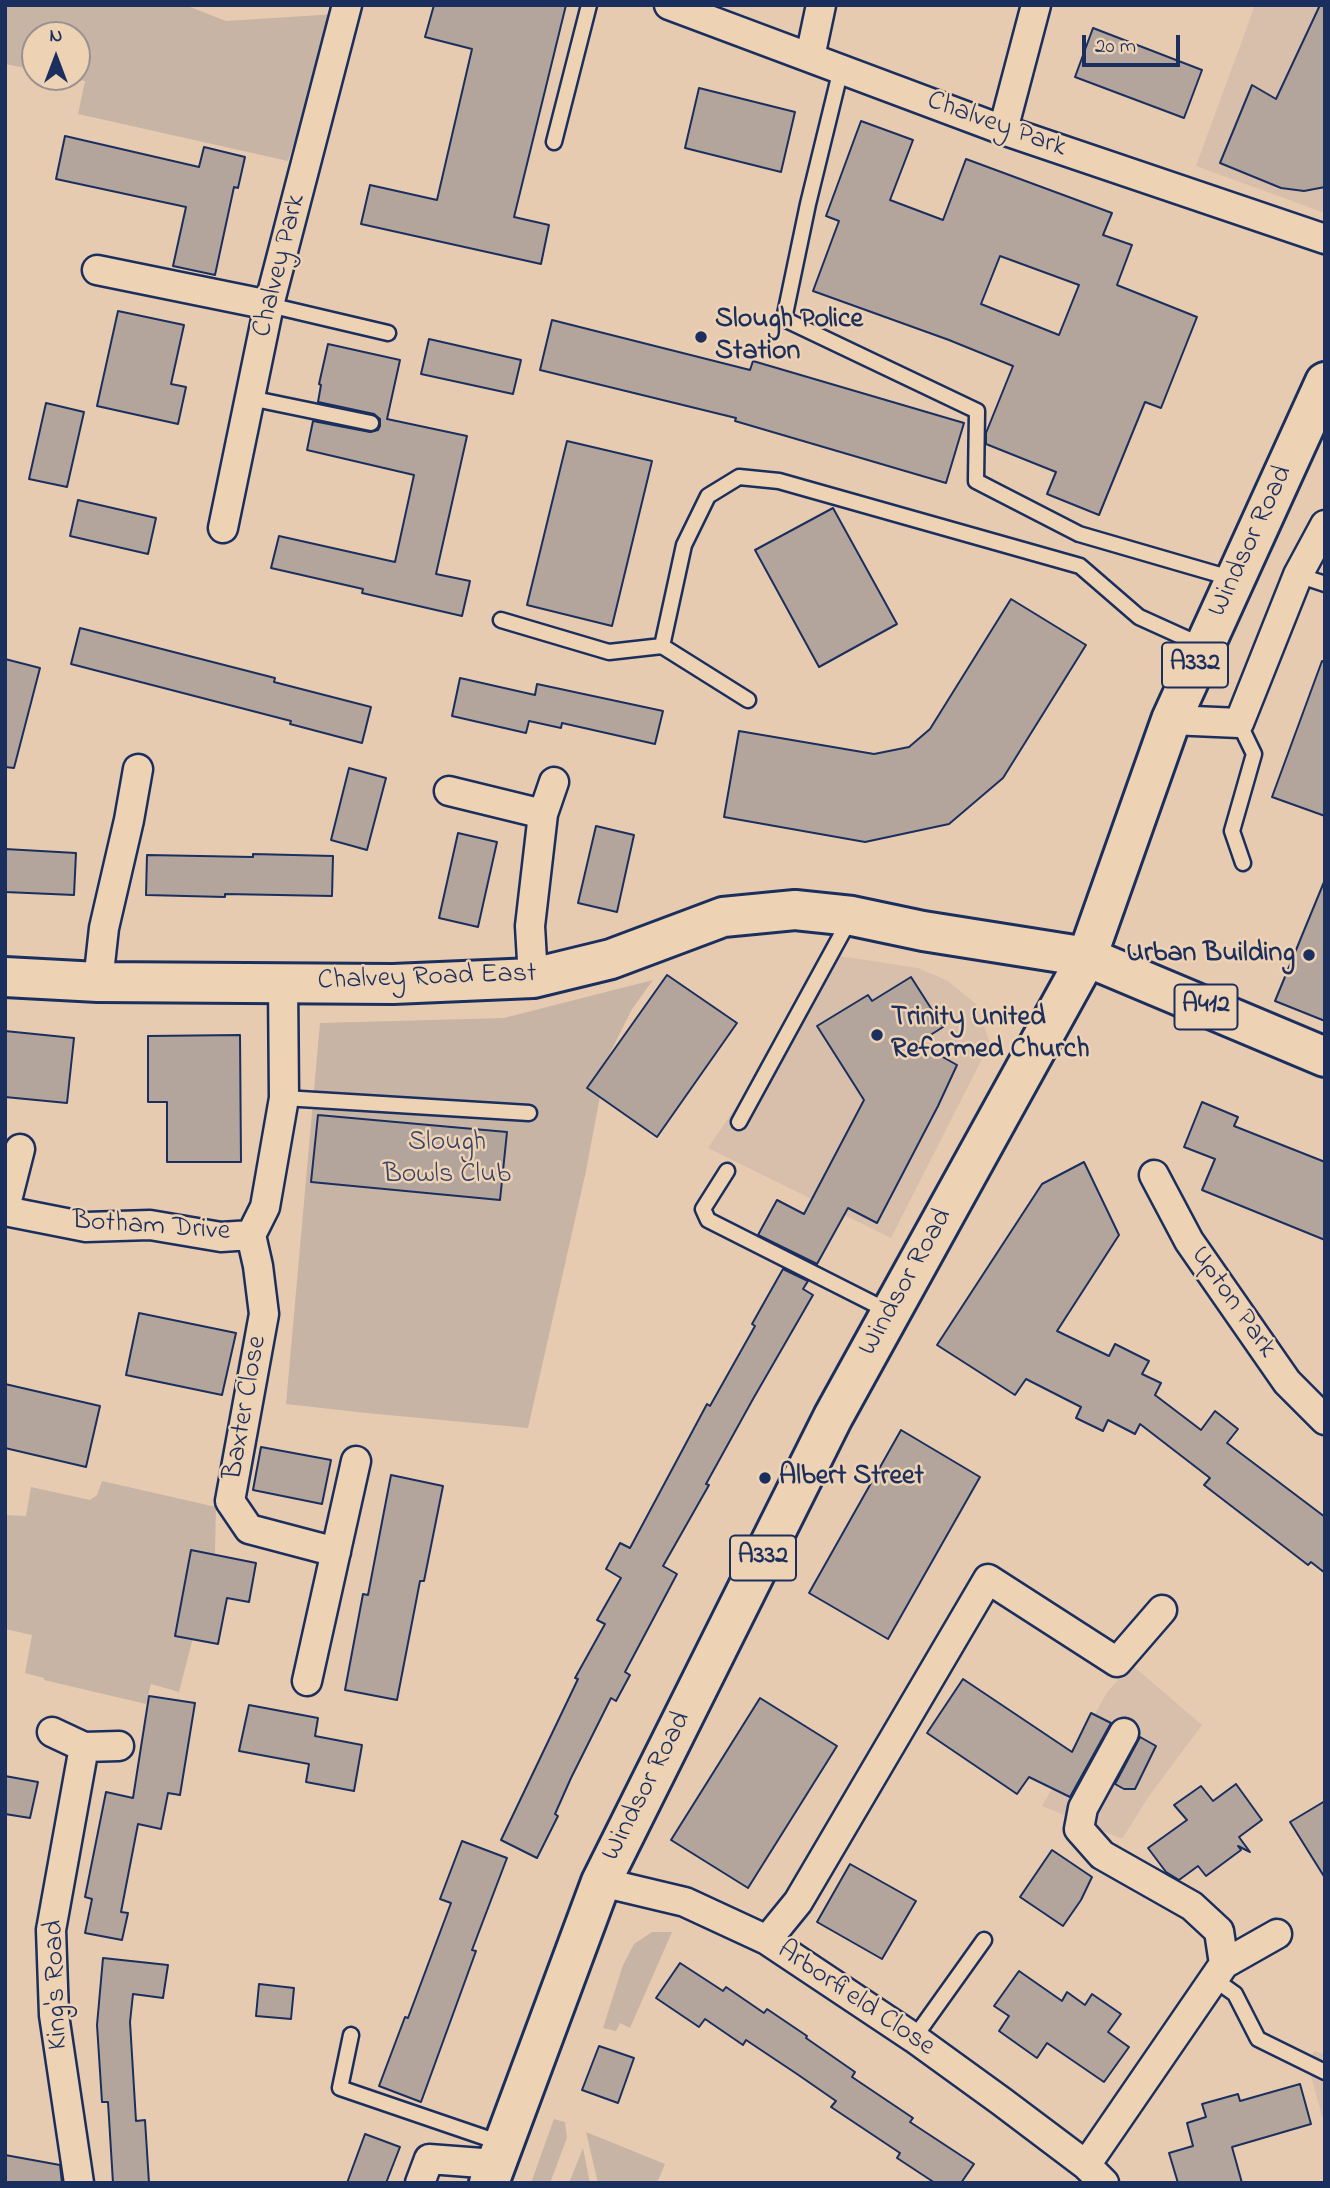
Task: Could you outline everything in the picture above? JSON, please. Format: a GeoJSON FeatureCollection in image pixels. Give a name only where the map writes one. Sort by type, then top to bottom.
{"type":"FeatureCollection","features":[{"type":"Feature","properties":{"kind":"main road","name":"Windsor Road"},"geometry":{"type":"LineString","coordinates":[[495,2164],[601,1882],[833,1417],[1087,957],[1171,720],[1325,382]]}},
{"type":"Feature","properties":{"kind":"main road","name":"Chalvey Road East"},"geometry":{"type":"LineString","coordinates":[[5,977],[98,982],[393,984],[533,978],[611,959],[723,917],[795,911],[852,916],[923,931],[1087,957]]}},
{"type":"Feature","properties":{"kind":"main road","name":"A412"},"geometry":{"type":"LineString","coordinates":[[1087,957],[1325,1056]]}},
{"type":"Feature","properties":{"kind":"street","name":"Chalvey Park"},"geometry":{"type":"LineString","coordinates":[[223,528],[269,305],[347,5]]}},
{"type":"Feature","properties":{"kind":"street","name":"Chalvey Park"},"geometry":{"type":"LineString","coordinates":[[670,5],[1003,130],[1325,239]]}},
{"type":"Feature","properties":{"kind":"street"},"geometry":{"type":"LineString","coordinates":[[810,57],[821,5]]}},
{"type":"Feature","properties":{"kind":"street"},"geometry":{"type":"LineString","coordinates":[[1003,130],[1036,5]]}},
{"type":"Feature","properties":{"kind":"street"},"geometry":{"type":"LineString","coordinates":[[97,270],[269,305]]}},
{"type":"Feature","properties":{"kind":"street"},"geometry":{"type":"LineString","coordinates":[[1171,720],[1239,723],[1298,575],[1325,524]]}},
{"type":"Feature","properties":{"kind":"street"},"geometry":{"type":"LineString","coordinates":[[98,982],[104,928],[138,769]]}},
{"type":"Feature","properties":{"kind":"street"},"geometry":{"type":"LineString","coordinates":[[533,978],[530,926],[543,814],[554,782]]}},
{"type":"Feature","properties":{"kind":"street"},"geometry":{"type":"LineString","coordinates":[[449,791],[543,814]]}},
{"type":"Feature","properties":{"kind":"street","name":"Botham Drive"},"geometry":{"type":"LineString","coordinates":[[20,1149],[5,1209],[86,1227],[150,1225],[221,1237],[251,1235],[265,1207],[284,1098],[283,983]]}},
{"type":"Feature","properties":{"kind":"street","name":"Upton Park"},"geometry":{"type":"LineString","coordinates":[[1154,1175],[1189,1241],[1287,1382],[1325,1419]]}},
{"type":"Feature","properties":{"kind":"street","name":"Baxter Close"},"geometry":{"type":"LineString","coordinates":[[251,1235],[264,1314],[230,1502],[249,1529],[336,1552]]}},
{"type":"Feature","properties":{"kind":"street"},"geometry":{"type":"LineString","coordinates":[[307,1681],[356,1461]]}},
{"type":"Feature","properties":{"kind":"street"},"geometry":{"type":"LineString","coordinates":[[767,1940],[798,1902],[988,1579],[1117,1662],[1162,1610]]}},
{"type":"Feature","properties":{"kind":"street"},"geometry":{"type":"LineString","coordinates":[[51,1732],[84,1747],[119,1746]]}},
{"type":"Feature","properties":{"kind":"street"},"geometry":{"type":"LineString","coordinates":[[1124,1733],[1083,1808],[1079,1829],[1102,1855],[1192,1906],[1219,1931],[1219,1972]]}},
{"type":"Feature","properties":{"kind":"street","name":"King's Road"},"geometry":{"type":"LineString","coordinates":[[79,2183],[54,2015],[51,1930],[84,1747]]}},
{"type":"Feature","properties":{"kind":"street","name":"Arborfield Close"},"geometry":{"type":"LineString","coordinates":[[601,1882],[685,1902],[767,1940],[914,2038],[1095,2174],[1219,1972],[1277,1934]]}},
{"type":"Feature","properties":{"kind":"street"},"geometry":{"type":"LineString","coordinates":[[420,2183],[429,2159],[495,2164]]}},
{"type":"Feature","properties":{"kind":"lane"},"geometry":{"type":"LineString","coordinates":[[554,142],[589,5]]}},
{"type":"Feature","properties":{"kind":"lane"},"geometry":{"type":"LineString","coordinates":[[841,69],[807,204],[784,319],[977,411],[976,481],[1079,534],[1235,579]]}},
{"type":"Feature","properties":{"kind":"lane"},"geometry":{"type":"LineString","coordinates":[[269,305],[388,333]]}},
{"type":"Feature","properties":{"kind":"lane"},"geometry":{"type":"LineString","coordinates":[[250,398],[371,423]]}},
{"type":"Feature","properties":{"kind":"lane"},"geometry":{"type":"LineString","coordinates":[[662,646],[684,544],[708,496],[739,477],[779,481],[1080,566],[1139,617],[1203,646]]}},
{"type":"Feature","properties":{"kind":"lane"},"geometry":{"type":"LineString","coordinates":[[1298,575],[1325,584]]}},
{"type":"Feature","properties":{"kind":"lane"},"geometry":{"type":"LineString","coordinates":[[501,620],[609,652],[662,646],[748,700]]}},
{"type":"Feature","properties":{"kind":"lane"},"geometry":{"type":"LineString","coordinates":[[1239,723],[1254,754],[1232,831],[1242,863]]}},
{"type":"Feature","properties":{"kind":"lane"},"geometry":{"type":"LineString","coordinates":[[739,1122],[852,916]]}},
{"type":"Feature","properties":{"kind":"lane"},"geometry":{"type":"LineString","coordinates":[[284,1098],[529,1113]]}},
{"type":"Feature","properties":{"kind":"lane"},"geometry":{"type":"LineString","coordinates":[[727,1171],[703,1209],[708,1220],[891,1312]]}},
{"type":"Feature","properties":{"kind":"lane"},"geometry":{"type":"LineString","coordinates":[[914,2038],[984,1940]]}},
{"type":"Feature","properties":{"kind":"lane"},"geometry":{"type":"LineString","coordinates":[[1219,1972],[1235,1994],[1258,2039],[1325,2072]]}},
{"type":"Feature","properties":{"kind":"lane"},"geometry":{"type":"LineString","coordinates":[[351,2035],[340,2088],[495,2164]]}},
{"type":"Feature","properties":{"kind":"shaded area"},"geometry":{"type":"Polygon","coordinates":[[[1255,5],[1325,5],[1325,213],[1196,166],[1255,5]]]}},
{"type":"Feature","properties":{"kind":"shaded area"},"geometry":{"type":"Polygon","coordinates":[[[839,956],[918,968],[948,981],[976,1004],[990,1043],[891,1238],[708,1148],[839,956]]]}},
{"type":"Feature","properties":{"kind":"shaded area"},"geometry":{"type":"Polygon","coordinates":[[[1132,1665],[1202,1725],[1149,1796],[1122,1839],[1042,1806],[1108,1691],[1132,1665]]]}},
{"type":"Feature","properties":{"kind":"shaded area"},"geometry":{"type":"Polygon","coordinates":[[[1314,2051],[1325,2055],[1325,2127],[1308,2065],[1314,2051]]]}},
{"type":"Feature","properties":{"kind":"green space"},"geometry":{"type":"Polygon","coordinates":[[[5,5],[185,5],[226,21],[336,14],[288,161],[78,114],[83,91],[91,91],[91,21],[21,21],[21,67],[5,64],[5,5]]]}},
{"type":"Feature","properties":{"kind":"green space","name":"Slough Bowls Club"},"geometry":{"type":"Polygon","coordinates":[[[653,980],[632,1009],[607,1059],[586,1171],[528,1428],[286,1404],[320,1023],[504,1018],[653,980]]]}},
{"type":"Feature","properties":{"kind":"green space"},"geometry":{"type":"Polygon","coordinates":[[[102,1481],[216,1507],[215,1552],[179,1692],[151,1684],[146,1704],[25,1673],[32,1635],[5,1629],[5,1515],[26,1516],[31,1487],[90,1500],[97,1495],[102,1481]]]}},
{"type":"Feature","properties":{"kind":"green space"},"geometry":{"type":"Polygon","coordinates":[[[652,1932],[672,1932],[630,2028],[620,2023],[616,2031],[603,2028],[623,1965],[634,1944],[652,1932]]]}},
{"type":"Feature","properties":{"kind":"green space"},"geometry":{"type":"Polygon","coordinates":[[[554,2119],[565,2122],[567,2138],[550,2183],[531,2183],[554,2119]]]}},
{"type":"Feature","properties":{"kind":"green space"},"geometry":{"type":"Polygon","coordinates":[[[586,2132],[665,2164],[657,2183],[598,2183],[586,2132]]]}},
{"type":"Feature","properties":{"kind":"green space"},"geometry":{"type":"Polygon","coordinates":[[[583,2148],[590,2183],[569,2183],[583,2148]]]}},
{"type":"Feature","properties":{"kind":"building"},"geometry":{"type":"Polygon","coordinates":[[[434,5],[566,5],[514,217],[549,225],[541,264],[361,224],[370,185],[437,200],[472,49],[425,37],[434,5]]]}},
{"type":"Feature","properties":{"kind":"building"},"geometry":{"type":"Polygon","coordinates":[[[1320,5],[1325,5],[1325,187],[1304,191],[1281,188],[1220,163],[1252,85],[1276,99],[1320,5]]]}},
{"type":"Feature","properties":{"kind":"building"},"geometry":{"type":"Polygon","coordinates":[[[1093,28],[1202,70],[1184,118],[1075,77],[1093,28]]]}},
{"type":"Feature","properties":{"kind":"building"},"geometry":{"type":"Polygon","coordinates":[[[699,88],[795,112],[781,172],[685,148],[699,88]]]}},
{"type":"Feature","properties":{"kind":"building"},"geometry":{"type":"Polygon","coordinates":[[[861,121],[913,140],[890,200],[943,220],[966,159],[1112,213],[1103,235],[1132,245],[1117,285],[1197,317],[1161,408],[1145,402],[1099,515],[1047,494],[1056,472],[986,444],[986,433],[1013,366],[813,291],[839,221],[826,216],[861,121]],[[1000,256],[981,304],[1059,335],[1079,285],[1000,256]]]}},
{"type":"Feature","properties":{"kind":"building"},"geometry":{"type":"Polygon","coordinates":[[[65,136],[199,167],[204,147],[245,157],[238,188],[234,187],[215,275],[173,266],[186,207],[56,179],[65,136]]]}},
{"type":"Feature","properties":{"kind":"building"},"geometry":{"type":"Polygon","coordinates":[[[118,311],[184,325],[171,384],[186,387],[178,424],[97,406],[118,311]]]}},
{"type":"Feature","properties":{"kind":"building"},"geometry":{"type":"Polygon","coordinates":[[[552,320],[750,370],[753,361],[964,423],[946,483],[735,421],[736,418],[540,370],[552,320]]]}},
{"type":"Feature","properties":{"kind":"building"},"geometry":{"type":"Polygon","coordinates":[[[429,339],[521,360],[513,394],[421,374],[429,339]]]}},
{"type":"Feature","properties":{"kind":"building"},"geometry":{"type":"Polygon","coordinates":[[[328,344],[400,360],[387,419],[467,436],[436,574],[470,581],[462,616],[271,568],[279,536],[395,562],[414,475],[307,450],[313,421],[370,432],[378,430],[380,426],[380,419],[374,414],[318,402],[328,344]]]}},
{"type":"Feature","properties":{"kind":"building"},"geometry":{"type":"Polygon","coordinates":[[[46,403],[84,412],[67,487],[29,479],[46,403]]]}},
{"type":"Feature","properties":{"kind":"building"},"geometry":{"type":"Polygon","coordinates":[[[567,441],[652,461],[612,626],[527,605],[567,441]]]}},
{"type":"Feature","properties":{"kind":"building"},"geometry":{"type":"Polygon","coordinates":[[[78,500],[156,518],[148,554],[70,536],[78,500]]]}},
{"type":"Feature","properties":{"kind":"building"},"geometry":{"type":"Polygon","coordinates":[[[833,508],[897,624],[819,667],[755,550],[833,508]]]}},
{"type":"Feature","properties":{"kind":"building"},"geometry":{"type":"Polygon","coordinates":[[[1011,599],[1086,645],[1003,778],[949,824],[865,842],[724,817],[739,731],[874,754],[909,747],[930,729],[1011,599]]]}},
{"type":"Feature","properties":{"kind":"building"},"geometry":{"type":"Polygon","coordinates":[[[80,628],[275,678],[274,682],[371,707],[362,743],[290,724],[291,721],[71,664],[80,628]]]}},
{"type":"Feature","properties":{"kind":"building"},"geometry":{"type":"Polygon","coordinates":[[[5,659],[40,668],[14,768],[5,767],[5,659]]]}},
{"type":"Feature","properties":{"kind":"building"},"geometry":{"type":"Polygon","coordinates":[[[1322,661],[1325,662],[1325,816],[1272,797],[1322,661]]]}},
{"type":"Feature","properties":{"kind":"building"},"geometry":{"type":"Polygon","coordinates":[[[460,678],[535,695],[537,684],[663,711],[655,744],[562,723],[561,728],[529,721],[526,733],[452,716],[460,678]]]}},
{"type":"Feature","properties":{"kind":"building"},"geometry":{"type":"Polygon","coordinates":[[[349,768],[386,778],[367,850],[331,840],[349,768]]]}},
{"type":"Feature","properties":{"kind":"building"},"geometry":{"type":"Polygon","coordinates":[[[596,826],[634,835],[617,912],[578,903],[596,826]]]}},
{"type":"Feature","properties":{"kind":"building"},"geometry":{"type":"Polygon","coordinates":[[[458,833],[497,842],[478,927],[439,918],[458,833]]]}},
{"type":"Feature","properties":{"kind":"building"},"geometry":{"type":"Polygon","coordinates":[[[5,849],[76,853],[74,895],[5,892],[5,849]]]}},
{"type":"Feature","properties":{"kind":"building"},"geometry":{"type":"Polygon","coordinates":[[[253,854],[333,856],[332,896],[146,895],[147,855],[253,857],[253,854]]]}},
{"type":"Feature","properties":{"kind":"building","name":"Urban Building"},"geometry":{"type":"Polygon","coordinates":[[[1325,882],[1325,1021],[1275,1001],[1325,882]]]}},
{"type":"Feature","properties":{"kind":"building"},"geometry":{"type":"Polygon","coordinates":[[[667,975],[737,1023],[657,1137],[587,1088],[667,975]]]}},
{"type":"Feature","properties":{"kind":"building"},"geometry":{"type":"Polygon","coordinates":[[[911,977],[943,1027],[918,1043],[957,1065],[877,1223],[848,1208],[817,1264],[758,1235],[777,1200],[804,1214],[864,1100],[817,1026],[868,995],[872,1001],[911,977]]]}},
{"type":"Feature","properties":{"kind":"building"},"geometry":{"type":"Polygon","coordinates":[[[5,1031],[74,1038],[67,1103],[5,1097],[5,1031]]]}},
{"type":"Feature","properties":{"kind":"building"},"geometry":{"type":"Polygon","coordinates":[[[240,1035],[241,1162],[167,1162],[167,1102],[148,1102],[148,1036],[240,1035]]]}},
{"type":"Feature","properties":{"kind":"building"},"geometry":{"type":"Polygon","coordinates":[[[1202,1102],[1238,1117],[1234,1126],[1325,1162],[1325,1240],[1202,1190],[1215,1159],[1184,1147],[1202,1102]]]}},
{"type":"Feature","properties":{"kind":"building"},"geometry":{"type":"Polygon","coordinates":[[[318,1115],[507,1132],[500,1200],[311,1182],[318,1115]]]}},
{"type":"Feature","properties":{"kind":"building"},"geometry":{"type":"Polygon","coordinates":[[[1084,1162],[1119,1235],[1057,1331],[1109,1356],[1115,1344],[1149,1361],[1142,1374],[1161,1383],[1155,1395],[1201,1430],[1215,1411],[1238,1429],[1227,1443],[1325,1517],[1325,1573],[1311,1562],[1308,1565],[1204,1485],[1210,1478],[1140,1424],[1135,1434],[1108,1420],[1103,1431],[1076,1418],[1081,1407],[1026,1379],[1015,1395],[937,1345],[1042,1184],[1084,1162]]]}},
{"type":"Feature","properties":{"kind":"building"},"geometry":{"type":"Polygon","coordinates":[[[783,1269],[808,1281],[803,1289],[813,1295],[753,1399],[663,1566],[677,1574],[625,1672],[630,1675],[616,1701],[611,1698],[571,1778],[555,1814],[558,1816],[537,1858],[501,1840],[578,1679],[575,1678],[605,1624],[597,1620],[621,1578],[606,1569],[620,1543],[630,1548],[707,1404],[710,1406],[755,1326],[752,1324],[783,1269]]]}},
{"type":"Feature","properties":{"kind":"building"},"geometry":{"type":"Polygon","coordinates":[[[139,1313],[236,1333],[222,1395],[126,1375],[139,1313]]]}},
{"type":"Feature","properties":{"kind":"building"},"geometry":{"type":"Polygon","coordinates":[[[5,1384],[100,1406],[86,1467],[5,1448],[5,1384]]]}},
{"type":"Feature","properties":{"kind":"building"},"geometry":{"type":"Polygon","coordinates":[[[901,1430],[980,1477],[888,1639],[809,1593],[901,1430]]]}},
{"type":"Feature","properties":{"kind":"building"},"geometry":{"type":"Polygon","coordinates":[[[261,1447],[331,1460],[322,1504],[253,1490],[261,1447]]]}},
{"type":"Feature","properties":{"kind":"building"},"geometry":{"type":"Polygon","coordinates":[[[391,1475],[443,1486],[424,1581],[420,1581],[397,1700],[345,1690],[363,1594],[368,1595],[391,1475]]]}},
{"type":"Feature","properties":{"kind":"building"},"geometry":{"type":"Polygon","coordinates":[[[191,1550],[256,1563],[249,1602],[227,1598],[218,1644],[175,1636],[191,1550]]]}},
{"type":"Feature","properties":{"kind":"building"},"geometry":{"type":"Polygon","coordinates":[[[963,1679],[1072,1752],[1091,1713],[1111,1723],[1070,1797],[1029,1777],[1017,1794],[927,1733],[963,1679]]]}},
{"type":"Feature","properties":{"kind":"building"},"geometry":{"type":"Polygon","coordinates":[[[149,1696],[195,1703],[180,1795],[168,1793],[161,1829],[138,1824],[121,1912],[128,1913],[122,1940],[85,1933],[92,1899],[85,1897],[106,1792],[133,1798],[149,1696]]]}},
{"type":"Feature","properties":{"kind":"building"},"geometry":{"type":"Polygon","coordinates":[[[760,1698],[837,1746],[748,1888],[671,1840],[760,1698]]]}},
{"type":"Feature","properties":{"kind":"building"},"geometry":{"type":"Polygon","coordinates":[[[249,1705],[318,1718],[315,1736],[362,1745],[354,1791],[306,1782],[309,1764],[239,1751],[249,1705]]]}},
{"type":"Feature","properties":{"kind":"building"},"geometry":{"type":"Polygon","coordinates":[[[1140,1737],[1156,1746],[1135,1789],[1124,1789],[1115,1784],[1140,1737]]]}},
{"type":"Feature","properties":{"kind":"building"},"geometry":{"type":"Polygon","coordinates":[[[5,1776],[38,1782],[30,1818],[5,1814],[5,1776]]]}},
{"type":"Feature","properties":{"kind":"building"},"geometry":{"type":"Polygon","coordinates":[[[1236,1784],[1262,1820],[1239,1837],[1250,1852],[1238,1846],[1241,1850],[1206,1876],[1198,1866],[1179,1880],[1166,1872],[1148,1848],[1187,1820],[1174,1805],[1201,1786],[1213,1801],[1236,1784]]]}},
{"type":"Feature","properties":{"kind":"building"},"geometry":{"type":"Polygon","coordinates":[[[1325,1801],[1325,1878],[1290,1822],[1325,1801]]]}},
{"type":"Feature","properties":{"kind":"building"},"geometry":{"type":"Polygon","coordinates":[[[462,1841],[507,1858],[472,1950],[476,1951],[421,2102],[379,2086],[451,1903],[440,1899],[462,1841]]]}},
{"type":"Feature","properties":{"kind":"building"},"geometry":{"type":"Polygon","coordinates":[[[1052,1850],[1092,1877],[1081,1900],[1063,1926],[1020,1897],[1052,1850]]]}},
{"type":"Feature","properties":{"kind":"building"},"geometry":{"type":"Polygon","coordinates":[[[850,1864],[916,1901],[882,1959],[817,1922],[850,1864]]]}},
{"type":"Feature","properties":{"kind":"building"},"geometry":{"type":"Polygon","coordinates":[[[103,1958],[168,1965],[163,1998],[133,1994],[130,2022],[136,2121],[145,2120],[149,2183],[113,2183],[108,2102],[102,2102],[97,2025],[103,1958]]]}},
{"type":"Feature","properties":{"kind":"building"},"geometry":{"type":"Polygon","coordinates":[[[680,1963],[723,1991],[726,1987],[764,2013],[767,2009],[807,2036],[806,2038],[855,2072],[852,2077],[913,2118],[910,2122],[974,2164],[961,2183],[935,2183],[897,2158],[900,2153],[831,2107],[836,2101],[746,2040],[743,2045],[705,2019],[699,2027],[656,1998],[680,1963]]]}},
{"type":"Feature","properties":{"kind":"building"},"geometry":{"type":"Polygon","coordinates":[[[1019,1971],[1062,2001],[1067,1992],[1085,2005],[1092,1994],[1121,2014],[1108,2032],[1129,2047],[1104,2082],[1047,2043],[1037,2058],[999,2031],[1009,2016],[994,2006],[1019,1971]]]}},
{"type":"Feature","properties":{"kind":"building"},"geometry":{"type":"Polygon","coordinates":[[[259,1984],[294,1988],[291,2019],[256,2016],[259,1984]]]}},
{"type":"Feature","properties":{"kind":"building"},"geometry":{"type":"Polygon","coordinates":[[[599,2046],[634,2058],[618,2103],[582,2090],[599,2046]]]}},
{"type":"Feature","properties":{"kind":"building"},"geometry":{"type":"Polygon","coordinates":[[[1300,2084],[1311,2124],[1232,2147],[1242,2183],[1178,2183],[1169,2153],[1193,2146],[1187,2123],[1206,2117],[1202,2104],[1238,2094],[1240,2101],[1300,2084]]]}},
{"type":"Feature","properties":{"kind":"building"},"geometry":{"type":"Polygon","coordinates":[[[365,2134],[400,2147],[386,2183],[347,2183],[365,2134]]]}},
{"type":"Feature","properties":{"kind":"building"},"geometry":{"type":"Polygon","coordinates":[[[5,2155],[60,2165],[62,2183],[5,2183],[5,2155]]]}},
{"type":"Feature","properties":{"kind":"place","name":"Slough Police Station"},"geometry":{"type":"Point","coordinates":[701,337]}},
{"type":"Feature","properties":{"kind":"place","name":"Urban Building"},"geometry":{"type":"Point","coordinates":[1309,955]}},
{"type":"Feature","properties":{"kind":"place","name":"Trinity United Reformed Church"},"geometry":{"type":"Point","coordinates":[877,1035]}},
{"type":"Feature","properties":{"kind":"place","name":"Albert Street"},"geometry":{"type":"Point","coordinates":[765,1478]}}]}
